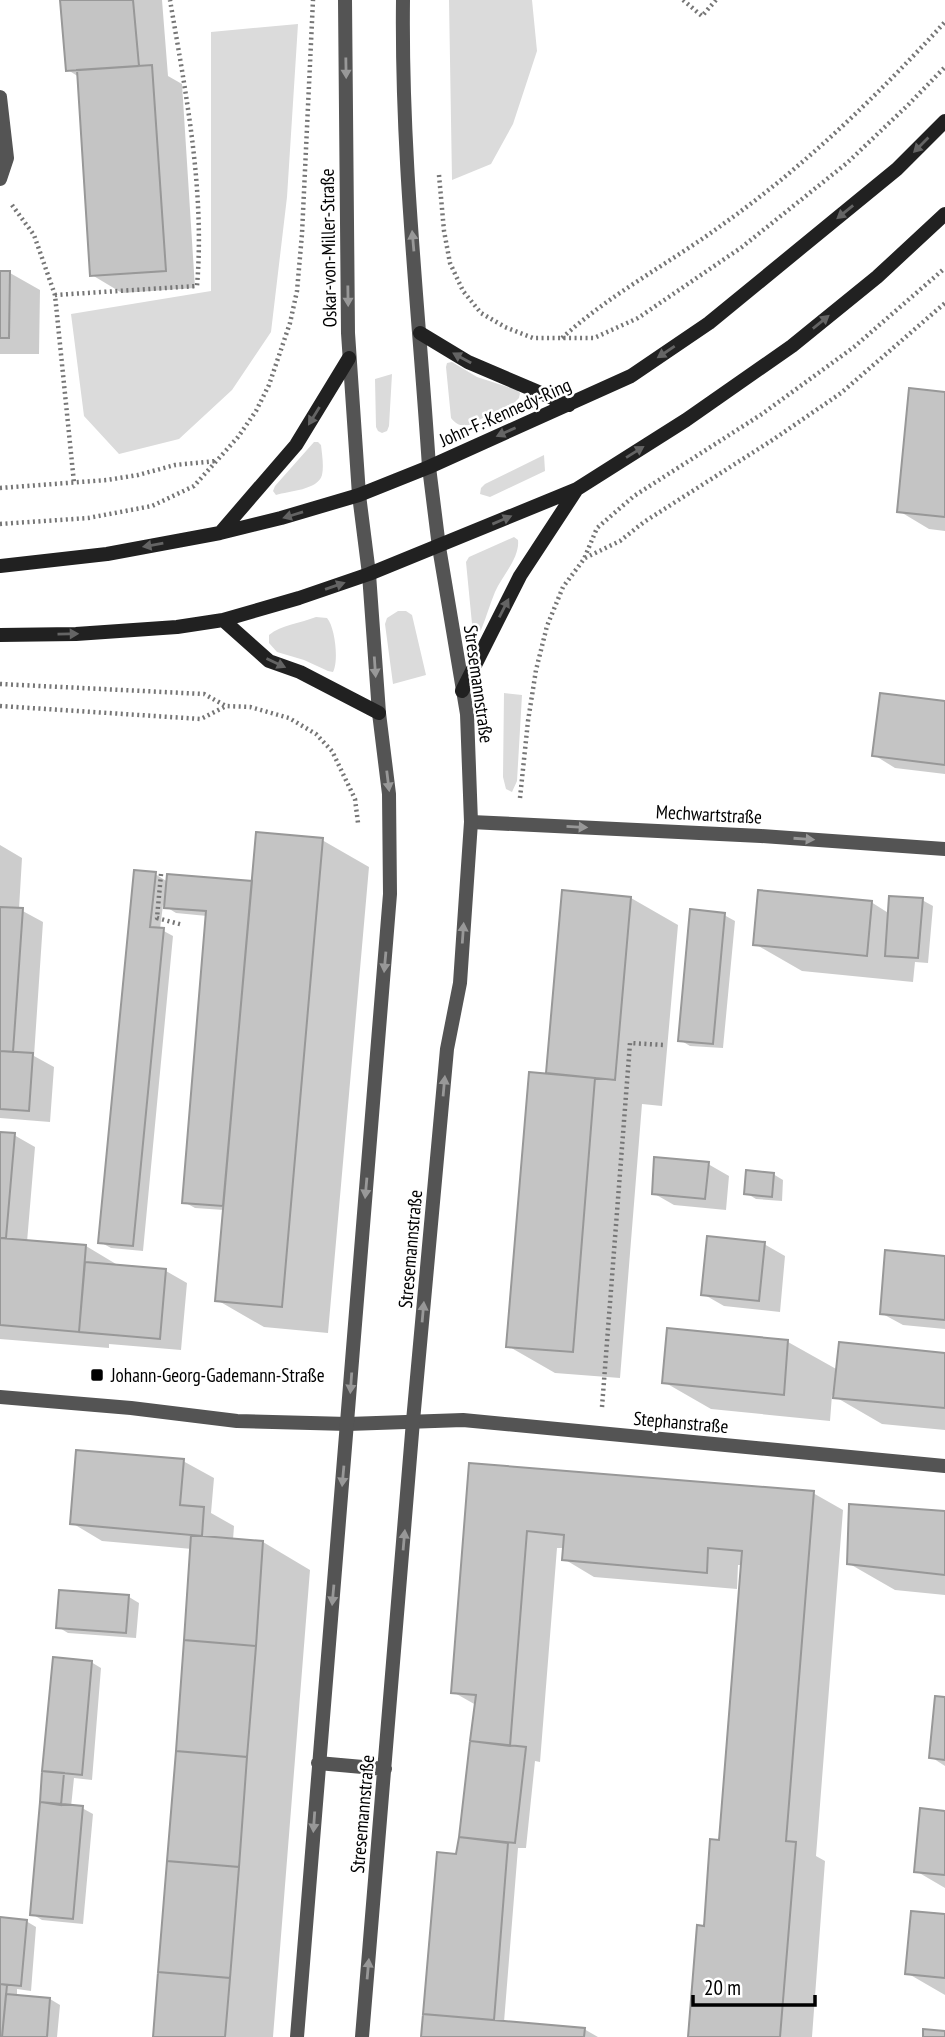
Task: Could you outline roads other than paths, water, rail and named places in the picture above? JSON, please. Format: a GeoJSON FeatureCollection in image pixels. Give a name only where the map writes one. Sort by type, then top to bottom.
{"type":"FeatureCollection","features":[{"type":"Feature","properties":{"kind":"main road","name":"John-F.-Kennedy-Ring"},"geometry":{"type":"LineString","coordinates":[[0,566],[107,554],[220,533],[359,495],[429,467],[631,376],[709,323],[897,169],[945,121]]}},
{"type":"Feature","properties":{"kind":"main road"},"geometry":{"type":"LineString","coordinates":[[0,635],[76,634],[177,627],[223,620],[369,574],[577,489],[686,421],[792,346],[877,277],[945,214]]}},
{"type":"Feature","properties":{"kind":"main road"},"geometry":{"type":"LineString","coordinates":[[420,333],[468,362],[569,405]]}},
{"type":"Feature","properties":{"kind":"main road"},"geometry":{"type":"LineString","coordinates":[[220,533],[296,445],[349,358]]}},
{"type":"Feature","properties":{"kind":"main road"},"geometry":{"type":"LineString","coordinates":[[462,691],[520,576],[577,489]]}},
{"type":"Feature","properties":{"kind":"main road"},"geometry":{"type":"LineString","coordinates":[[223,620],[269,662],[300,672],[379,713]]}},
{"type":"Feature","properties":{"kind":"street","name":"Oskar-von-Miller-Straße"},"geometry":{"type":"LineString","coordinates":[[345,0],[349,358],[359,495]]}},
{"type":"Feature","properties":{"kind":"street"},"geometry":{"type":"LineString","coordinates":[[403,0],[402,49],[410,202],[429,467]]}},
{"type":"Feature","properties":{"kind":"street"},"geometry":{"type":"LineString","coordinates":[[0,97],[7,158],[0,179]]}},
{"type":"Feature","properties":{"kind":"street","name":"Stresemannstraße"},"geometry":{"type":"LineString","coordinates":[[362,2037],[413,1422],[447,1049],[460,983],[471,822],[467,714],[439,547],[429,467]]}},
{"type":"Feature","properties":{"kind":"street"},"geometry":{"type":"LineString","coordinates":[[297,2037],[390,894],[389,794],[359,495]]}},
{"type":"Feature","properties":{"kind":"street","name":"Mechwartstraße"},"geometry":{"type":"LineString","coordinates":[[471,822],[761,836],[945,849]]}},
{"type":"Feature","properties":{"kind":"street"},"geometry":{"type":"LineString","coordinates":[[0,1397],[131,1408],[237,1421],[348,1424],[413,1422]]}},
{"type":"Feature","properties":{"kind":"street","name":"Stephanstraße"},"geometry":{"type":"LineString","coordinates":[[413,1422],[463,1420],[945,1466]]}},
{"type":"Feature","properties":{"kind":"street"},"geometry":{"type":"LineString","coordinates":[[318,1763],[385,1769]]}},
{"type":"Feature","properties":{"kind":"place","name":"Johann-Georg-Gademann-Straße"},"geometry":{"type":"Point","coordinates":[97,1375]}}]}
